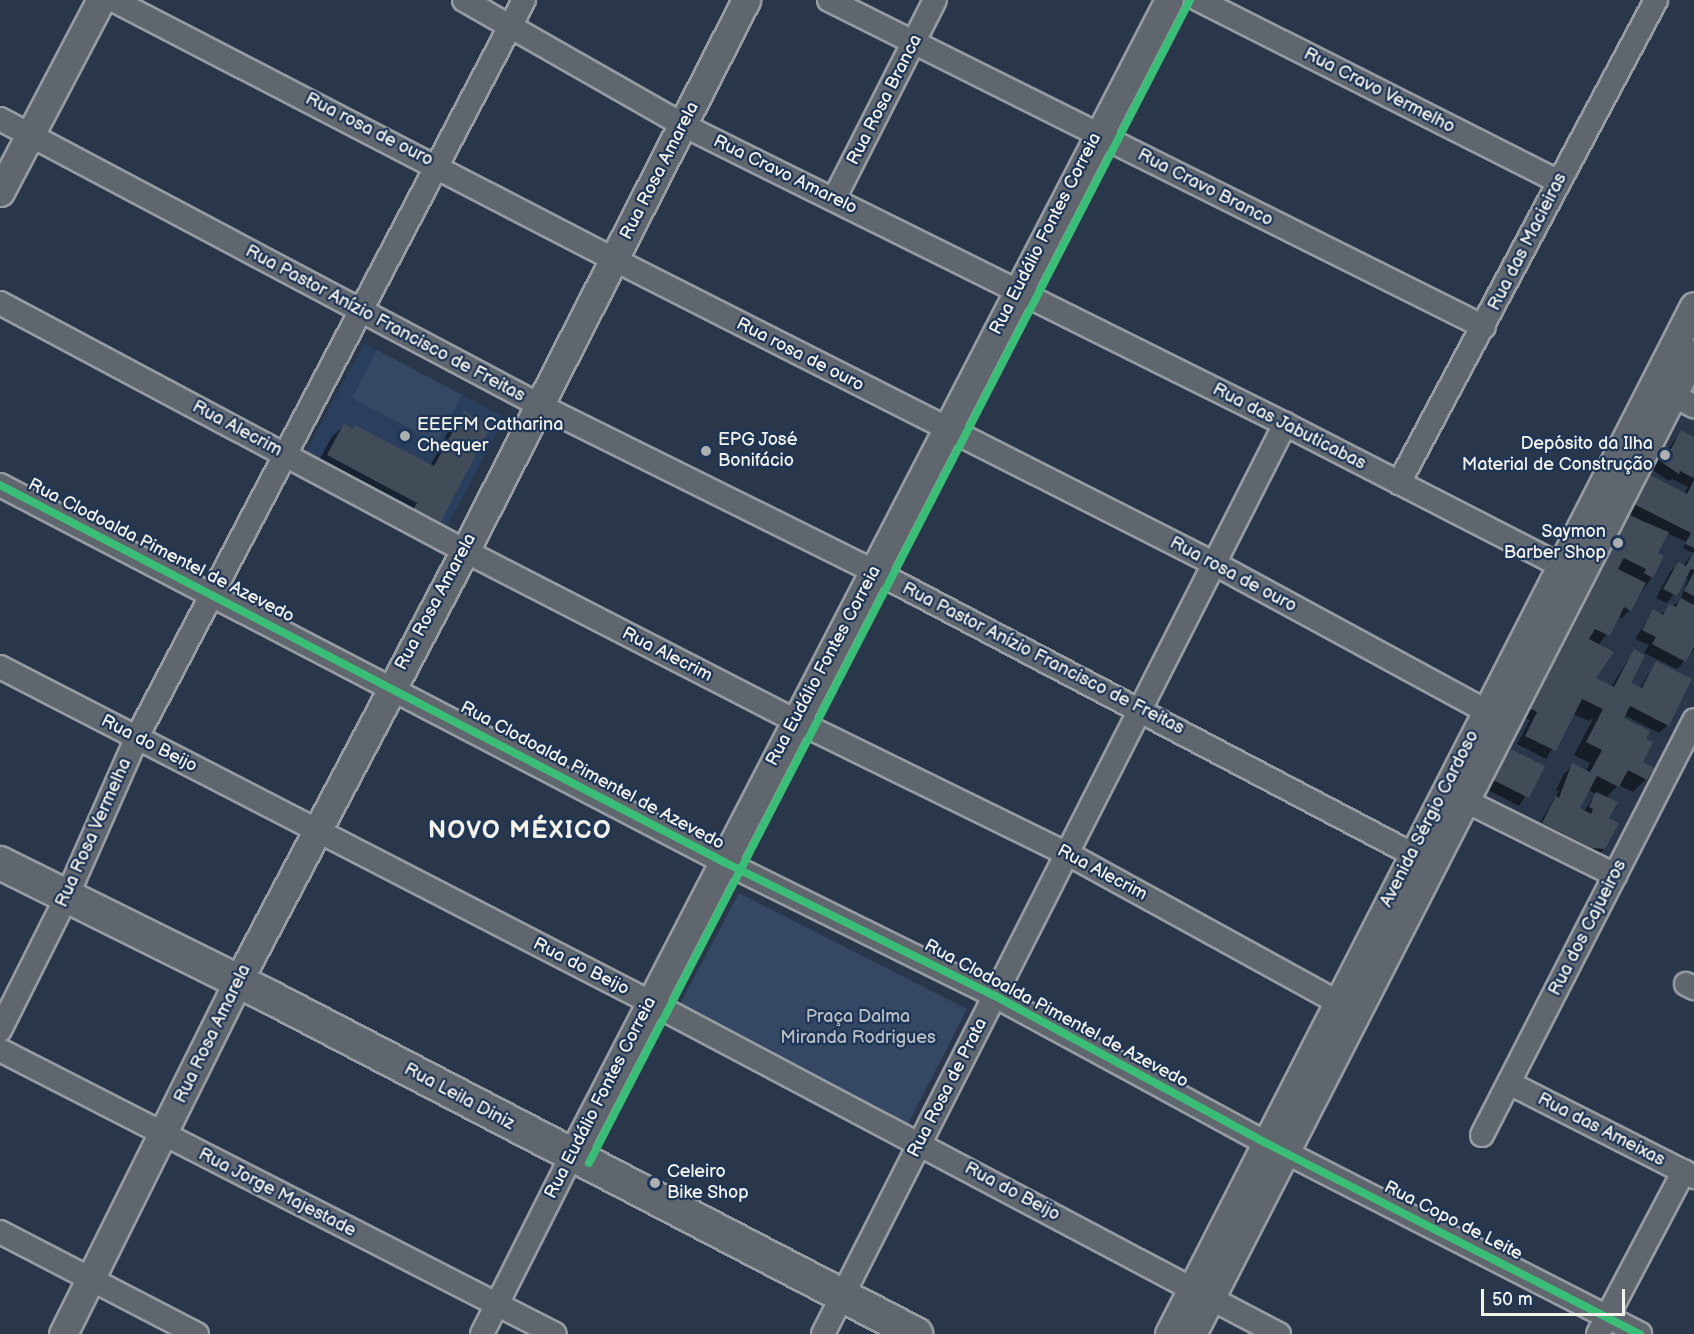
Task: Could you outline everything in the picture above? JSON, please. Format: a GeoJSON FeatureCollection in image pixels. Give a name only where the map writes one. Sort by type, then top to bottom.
{"type":"FeatureCollection","features":[{"type":"Feature","properties":{"kind":"main road","name":"Rua Leila Diniz"},"geometry":{"type":"LineString","coordinates":[[0,863],[238,981],[841,1298],[916,1334]]}},
{"type":"Feature","properties":{"kind":"street"},"geometry":{"type":"LineString","coordinates":[[0,192],[28,134],[101,0]]}},
{"type":"Feature","properties":{"kind":"street","name":"Rua rosa de ouro"},"geometry":{"type":"LineString","coordinates":[[113,0],[438,165],[615,260],[1217,565],[1495,716]]}},
{"type":"Feature","properties":{"kind":"street","name":"Rua Cravo Amarelo"},"geometry":{"type":"LineString","coordinates":[[464,0],[512,25],[683,125],[1015,291]]}},
{"type":"Feature","properties":{"kind":"street","name":"Rua Rosa Vermelha"},"geometry":{"type":"LineString","coordinates":[[0,1030],[67,897],[137,737],[214,596],[524,0]]}},
{"type":"Feature","properties":{"kind":"street","name":"Rua Rosa Amarela"},"geometry":{"type":"LineString","coordinates":[[63,1334],[92,1280],[238,981],[465,550],[746,0]]}},
{"type":"Feature","properties":{"kind":"street","name":"Rua Cravo Branco"},"geometry":{"type":"LineString","coordinates":[[829,0],[1484,327]]}},
{"type":"Feature","properties":{"kind":"street","name":"Rua Rosa Branca"},"geometry":{"type":"LineString","coordinates":[[834,199],[935,0]]}},
{"type":"Feature","properties":{"kind":"street","name":"Rua Eudálio Fontes Correia"},"geometry":{"type":"LineString","coordinates":[[482,1334],[648,1001],[724,862],[794,720],[874,571],[1015,291],[1169,0]]}},
{"type":"Feature","properties":{"kind":"street","name":"Rua Cravo Vermelho"},"geometry":{"type":"LineString","coordinates":[[1199,0],[1559,182]]}},
{"type":"Feature","properties":{"kind":"street","name":"Rua das Macieiras"},"geometry":{"type":"LineString","coordinates":[[1399,483],[1656,0]]}},
{"type":"Feature","properties":{"kind":"street","name":"Rua Pastor Anízio Francisco de Freitas"},"geometry":{"type":"LineString","coordinates":[[0,119],[539,405],[874,571],[1143,709],[1422,859]]}},
{"type":"Feature","properties":{"kind":"street","name":"Rua das Jabuticabas"},"geometry":{"type":"LineString","coordinates":[[1015,291],[1285,424],[1570,571]]}},
{"type":"Feature","properties":{"kind":"street","name":"Rua Alecrim"},"geometry":{"type":"LineString","coordinates":[[0,303],[465,550],[794,720],[1068,854],[1346,1007]]}},
{"type":"Feature","properties":{"kind":"street","name":"Avenida Sérgio Cardoso"},"geometry":{"type":"LineString","coordinates":[[1673,395],[1694,306]]}},
{"type":"Feature","properties":{"kind":"street","name":"Avenida Sérgio Cardoso"},"geometry":{"type":"LineString","coordinates":[[1169,1334],[1201,1294],[1630,454],[1673,395],[1694,353]]}},
{"type":"Feature","properties":{"kind":"street","name":"Rua Rosa de Prata"},"geometry":{"type":"LineString","coordinates":[[824,1334],[1217,565],[1285,424]]}},
{"type":"Feature","properties":{"kind":"street","name":"Rua Clodoalda Pimentel de Azevedo"},"geometry":{"type":"LineString","coordinates":[[0,485],[724,862],[995,996],[1275,1147]]}},
{"type":"Feature","properties":{"kind":"street","name":"Rua do Beijo"},"geometry":{"type":"LineString","coordinates":[[0,667],[648,1001],[1279,1334]]}},
{"type":"Feature","properties":{"kind":"street","name":"Rua dos Cajueiros"},"geometry":{"type":"LineString","coordinates":[[1482,1135],[1615,875],[1691,733]]}},
{"type":"Feature","properties":{"kind":"street"},"geometry":{"type":"LineString","coordinates":[[1455,795],[1615,875]]}},
{"type":"Feature","properties":{"kind":"street","name":"Rua Jorge Majestade"},"geometry":{"type":"LineString","coordinates":[[0,1050],[555,1334]]}},
{"type":"Feature","properties":{"kind":"street","name":"Rua das Ameixas"},"geometry":{"type":"LineString","coordinates":[[1509,1083],[1689,1174]]}},
{"type":"Feature","properties":{"kind":"street","name":"Rua Copo de Leite"},"geometry":{"type":"LineString","coordinates":[[1275,1147],[1602,1325],[1640,1334]]}},
{"type":"Feature","properties":{"kind":"street"},"geometry":{"type":"LineString","coordinates":[[1602,1325],[1689,1174]]}},
{"type":"Feature","properties":{"kind":"street"},"geometry":{"type":"LineString","coordinates":[[0,1232],[197,1334]]}},
{"type":"Feature","properties":{"kind":"street","name":"Avenida Sérgio Cardoso"},"geometry":{"type":"LineString","coordinates":[[1192,1334],[1201,1294]]}},
{"type":"Feature","properties":{"kind":"shaded area","name":"EEEFM Catharina Chequer"},"geometry":{"type":"Polygon","coordinates":[[[364,343],[505,418],[446,528],[305,454],[364,343]]]}},
{"type":"Feature","properties":{"kind":"green space"},"geometry":{"type":"Polygon","coordinates":[[[377,350],[462,395],[437,443],[352,398],[377,350]]]}},
{"type":"Feature","properties":{"kind":"green space","name":"Praça Dalma Miranda Rodrigues"},"geometry":{"type":"Polygon","coordinates":[[[739,893],[967,1009],[905,1130],[679,1006],[739,893]]]}},
{"type":"Feature","properties":{"kind":"building"},"geometry":{"type":"Polygon","coordinates":[[[464,411],[491,426],[439,525],[412,511],[417,503],[327,455],[344,423],[353,429],[355,425],[434,466],[464,411]]]}},
{"type":"Feature","properties":{"kind":"building"},"geometry":{"type":"Polygon","coordinates":[[[1681,430],[1694,437],[1694,478],[1680,471],[1679,474],[1654,457],[1661,444],[1671,449],[1681,430]]]}},
{"type":"Feature","properties":{"kind":"building"},"geometry":{"type":"Polygon","coordinates":[[[1650,475],[1687,494],[1694,480],[1694,548],[1685,544],[1691,533],[1634,504],[1650,475]]]}},
{"type":"Feature","properties":{"kind":"building"},"geometry":{"type":"Polygon","coordinates":[[[1623,513],[1669,532],[1658,553],[1664,556],[1653,578],[1644,573],[1646,569],[1624,558],[1618,569],[1646,583],[1631,611],[1624,607],[1610,636],[1595,629],[1589,639],[1614,652],[1596,678],[1614,687],[1634,649],[1645,655],[1631,683],[1642,688],[1656,661],[1692,679],[1669,726],[1630,706],[1624,718],[1650,731],[1646,739],[1653,742],[1643,762],[1654,768],[1647,780],[1628,770],[1619,787],[1597,776],[1580,808],[1591,814],[1593,809],[1589,807],[1596,792],[1618,802],[1609,818],[1619,823],[1605,849],[1592,848],[1542,823],[1556,796],[1559,798],[1572,763],[1590,772],[1602,750],[1586,742],[1603,709],[1582,699],[1556,751],[1525,736],[1537,712],[1523,705],[1556,646],[1559,648],[1618,533],[1614,530],[1623,513]]]}},
{"type":"Feature","properties":{"kind":"building"},"geometry":{"type":"Polygon","coordinates":[[[1694,551],[1694,570],[1691,569],[1677,596],[1663,589],[1678,562],[1686,566],[1694,551]]]}},
{"type":"Feature","properties":{"kind":"building"},"geometry":{"type":"Polygon","coordinates":[[[1694,572],[1694,596],[1684,591],[1694,572]]]}},
{"type":"Feature","properties":{"kind":"building"},"geometry":{"type":"Polygon","coordinates":[[[1681,598],[1694,605],[1694,647],[1686,662],[1652,644],[1656,637],[1642,630],[1653,609],[1663,615],[1669,604],[1676,607],[1681,598]]]}},
{"type":"Feature","properties":{"kind":"building"},"geometry":{"type":"Polygon","coordinates":[[[1511,749],[1545,766],[1529,798],[1491,779],[1511,749]]]}},
{"type":"Feature","properties":{"kind":"cycle path"},"geometry":{"type":"LineString","coordinates":[[589,1163],[1190,0]]}},
{"type":"Feature","properties":{"kind":"cycle path"},"geometry":{"type":"LineString","coordinates":[[0,485],[724,862],[995,996],[1266,1143],[1640,1334]]}},
{"type":"Feature","properties":{"kind":"place","name":"EEEFM Catharina Chequer"},"geometry":{"type":"Point","coordinates":[405,436]}},
{"type":"Feature","properties":{"kind":"place","name":"EPG José Bonifácio"},"geometry":{"type":"Point","coordinates":[706,451]}},
{"type":"Feature","properties":{"kind":"place","name":"Depósito da Ilha Material de Construção"},"geometry":{"type":"Point","coordinates":[1665,455]}},
{"type":"Feature","properties":{"kind":"place","name":"Saymon Barber Shop"},"geometry":{"type":"Point","coordinates":[1618,543]}},
{"type":"Feature","properties":{"kind":"place","name":"Celeiro Bike Shop"},"geometry":{"type":"Point","coordinates":[655,1183]}},
{"type":"Feature","properties":{"kind":"district","name":"NOVO MÉXICO"},"geometry":{"type":"Point","coordinates":[520,831]}}]}
